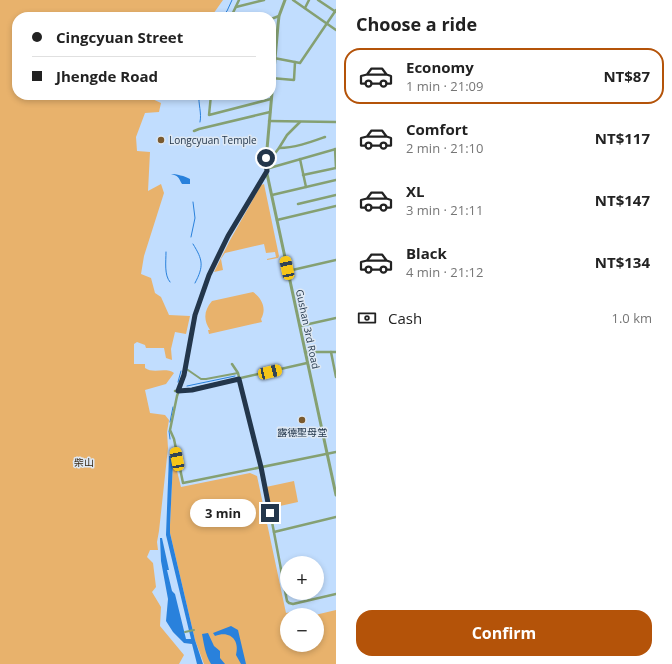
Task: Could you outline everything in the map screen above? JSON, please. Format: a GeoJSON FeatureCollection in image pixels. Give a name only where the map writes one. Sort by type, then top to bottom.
{"type":"FeatureCollection","features":[{"type":"Feature","properties":{"kind":"street"},"geometry":{"type":"LineString","coordinates":[[233,12],[239,0]]}},
{"type":"Feature","properties":{"kind":"street"},"geometry":{"type":"LineString","coordinates":[[236,6],[264,0]]}},
{"type":"Feature","properties":{"kind":"street","name":"Gushan 3rd Road"},"geometry":{"type":"LineString","coordinates":[[276,38],[279,16],[285,0]]}},
{"type":"Feature","properties":{"kind":"street"},"geometry":{"type":"LineString","coordinates":[[293,0],[336,30]]}},
{"type":"Feature","properties":{"kind":"street"},"geometry":{"type":"LineString","coordinates":[[305,8],[308,0]]}},
{"type":"Feature","properties":{"kind":"street"},"geometry":{"type":"LineString","coordinates":[[276,59],[300,63],[336,11],[318,0]]}},
{"type":"Feature","properties":{"kind":"street"},"geometry":{"type":"LineString","coordinates":[[276,78],[294,80],[295,62]]}},
{"type":"Feature","properties":{"kind":"street"},"geometry":{"type":"LineString","coordinates":[[210,100],[208,115],[267,100]]}},
{"type":"Feature","properties":{"kind":"street","name":"Gushan 3rd Road"},"geometry":{"type":"LineString","coordinates":[[271,100],[266,169],[336,495]]}},
{"type":"Feature","properties":{"kind":"street"},"geometry":{"type":"LineString","coordinates":[[194,131],[270,112]]}},
{"type":"Feature","properties":{"kind":"street"},"geometry":{"type":"LineString","coordinates":[[269,121],[336,122]]}},
{"type":"Feature","properties":{"kind":"street"},"geometry":{"type":"LineString","coordinates":[[300,121],[287,135],[266,169],[228,236],[209,275],[195,315],[185,368],[177,391],[170,432],[174,439],[183,483],[336,452]]}},
{"type":"Feature","properties":{"kind":"street"},"geometry":{"type":"LineString","coordinates":[[279,148],[285,148],[325,137]]}},
{"type":"Feature","properties":{"kind":"street"},"geometry":{"type":"LineString","coordinates":[[266,169],[336,148],[336,168],[303,175]]}},
{"type":"Feature","properties":{"kind":"street"},"geometry":{"type":"LineString","coordinates":[[300,159],[306,188]]}},
{"type":"Feature","properties":{"kind":"street"},"geometry":{"type":"LineString","coordinates":[[272,195],[336,180]]}},
{"type":"Feature","properties":{"kind":"street"},"geometry":{"type":"LineString","coordinates":[[298,204],[336,195]]}},
{"type":"Feature","properties":{"kind":"street"},"geometry":{"type":"LineString","coordinates":[[277,220],[336,206]]}},
{"type":"Feature","properties":{"kind":"street"},"geometry":{"type":"LineString","coordinates":[[288,271],[336,260]]}},
{"type":"Feature","properties":{"kind":"street"},"geometry":{"type":"LineString","coordinates":[[300,326],[336,318]]}},
{"type":"Feature","properties":{"kind":"street"},"geometry":{"type":"LineString","coordinates":[[305,352],[336,352]]}},
{"type":"Feature","properties":{"kind":"street"},"geometry":{"type":"LineString","coordinates":[[331,352],[336,377]]}},
{"type":"Feature","properties":{"kind":"street"},"geometry":{"type":"LineString","coordinates":[[177,391],[192,390],[307,363]]}},
{"type":"Feature","properties":{"kind":"street"},"geometry":{"type":"LineString","coordinates":[[232,364],[238,373],[261,467],[287,601],[293,604],[336,594]]}},
{"type":"Feature","properties":{"kind":"street"},"geometry":{"type":"LineString","coordinates":[[185,368],[201,379],[238,373]]}},
{"type":"Feature","properties":{"kind":"street"},"geometry":{"type":"LineString","coordinates":[[274,532],[336,517]]}},
{"type":"Feature","properties":{"kind":"street"},"geometry":{"type":"LineString","coordinates":[[185,631],[194,630]]}},
{"type":"Feature","properties":{"kind":"green space","name":"柴山"},"geometry":{"type":"Polygon","coordinates":[[[0,0],[223,0],[215,12],[12,12],[12,100],[154,100],[161,103],[159,112],[145,113],[136,137],[137,151],[150,152],[148,191],[161,184],[164,193],[144,256],[141,274],[151,278],[155,293],[161,297],[169,315],[190,316],[186,334],[175,332],[171,349],[172,360],[166,358],[164,348],[146,348],[145,345],[137,342],[134,344],[134,364],[145,364],[145,368],[148,370],[171,371],[174,373],[166,384],[145,390],[150,413],[165,415],[169,420],[167,432],[168,448],[157,542],[158,550],[150,550],[147,557],[153,563],[156,587],[152,592],[161,607],[160,626],[184,655],[179,664],[0,664],[0,0]]]}},
{"type":"Feature","properties":{"kind":"green space"},"geometry":{"type":"Polygon","coordinates":[[[264,184],[279,256],[278,258],[267,260],[276,257],[275,252],[266,253],[264,244],[225,253],[221,259],[223,270],[214,272],[229,242],[261,185],[264,184]]]}},
{"type":"Feature","properties":{"kind":"green space"},"geometry":{"type":"Polygon","coordinates":[[[253,292],[259,297],[263,304],[264,311],[261,319],[262,322],[209,334],[208,330],[210,330],[206,323],[205,315],[207,308],[212,301],[253,292]]]}},
{"type":"Feature","properties":{"kind":"green space"},"geometry":{"type":"Polygon","coordinates":[[[173,462],[175,463],[181,487],[250,473],[257,476],[280,585],[280,600],[283,600],[285,608],[280,608],[280,652],[324,652],[324,613],[336,610],[336,664],[204,664],[195,640],[170,533],[173,462]]]}},
{"type":"Feature","properties":{"kind":"green space"},"geometry":{"type":"Polygon","coordinates":[[[294,481],[298,502],[271,508],[266,487],[294,481]]]}},
{"type":"Feature","properties":{"kind":"water"},"geometry":{"type":"Polygon","coordinates":[[[171,174],[180,175],[190,179],[190,184],[182,184],[176,175],[171,174]]]}},
{"type":"Feature","properties":{"kind":"water"},"geometry":{"type":"Polygon","coordinates":[[[169,456],[172,456],[173,462],[170,533],[195,640],[203,664],[197,664],[192,644],[184,643],[173,632],[166,621],[168,599],[161,561],[160,538],[162,538],[169,570],[167,570],[172,591],[175,594],[186,639],[191,639],[166,535],[169,456]]]}},
{"type":"Feature","properties":{"kind":"water"},"geometry":{"type":"Polygon","coordinates":[[[231,626],[238,630],[246,664],[241,664],[236,655],[237,645],[233,638],[225,634],[215,636],[213,633],[231,626]]]}},
{"type":"Feature","properties":{"kind":"water"},"geometry":{"type":"Polygon","coordinates":[[[208,633],[214,646],[220,651],[220,658],[225,664],[211,664],[206,653],[202,634],[208,633]]]}},
{"type":"Feature","properties":{"kind":"waterway"},"geometry":{"type":"LineString","coordinates":[[226,12],[232,0]]}},
{"type":"Feature","properties":{"kind":"waterway"},"geometry":{"type":"LineString","coordinates":[[199,100],[201,115],[200,122]]}},
{"type":"Feature","properties":{"kind":"waterway"},"geometry":{"type":"LineString","coordinates":[[191,237],[195,218],[193,202]]}},
{"type":"Feature","properties":{"kind":"waterway"},"geometry":{"type":"LineString","coordinates":[[193,244],[199,254],[201,263],[200,272],[195,283]]}},
{"type":"Feature","properties":{"kind":"waterway"},"geometry":{"type":"LineString","coordinates":[[166,252],[166,272],[170,282]]}},
{"type":"Feature","properties":{"kind":"waterway"},"geometry":{"type":"LineString","coordinates":[[178,382],[181,371]]}},
{"type":"Feature","properties":{"kind":"waterway"},"geometry":{"type":"LineString","coordinates":[[187,386],[235,376]]}},
{"type":"Feature","properties":{"kind":"waterway"},"geometry":{"type":"LineString","coordinates":[[170,422],[173,407]]}},
{"type":"Feature","properties":{"kind":"waterway"},"geometry":{"type":"LineString","coordinates":[[169,431],[170,439]]}},
{"type":"Feature","properties":{"kind":"place","name":"Longcyuan Temple"},"geometry":{"type":"Point","coordinates":[161,140]}},
{"type":"Feature","properties":{"kind":"place","name":"露德聖母堂"},"geometry":{"type":"Point","coordinates":[302,420]}},
{"type":"Feature","properties":{"kind":"route"},"geometry":{"type":"LineString","coordinates":[[266,158],[267,171],[228,236],[209,275],[200,298],[195,315],[184,375],[178,391],[192,390],[239,379],[261,467],[270,513]]}}]}
